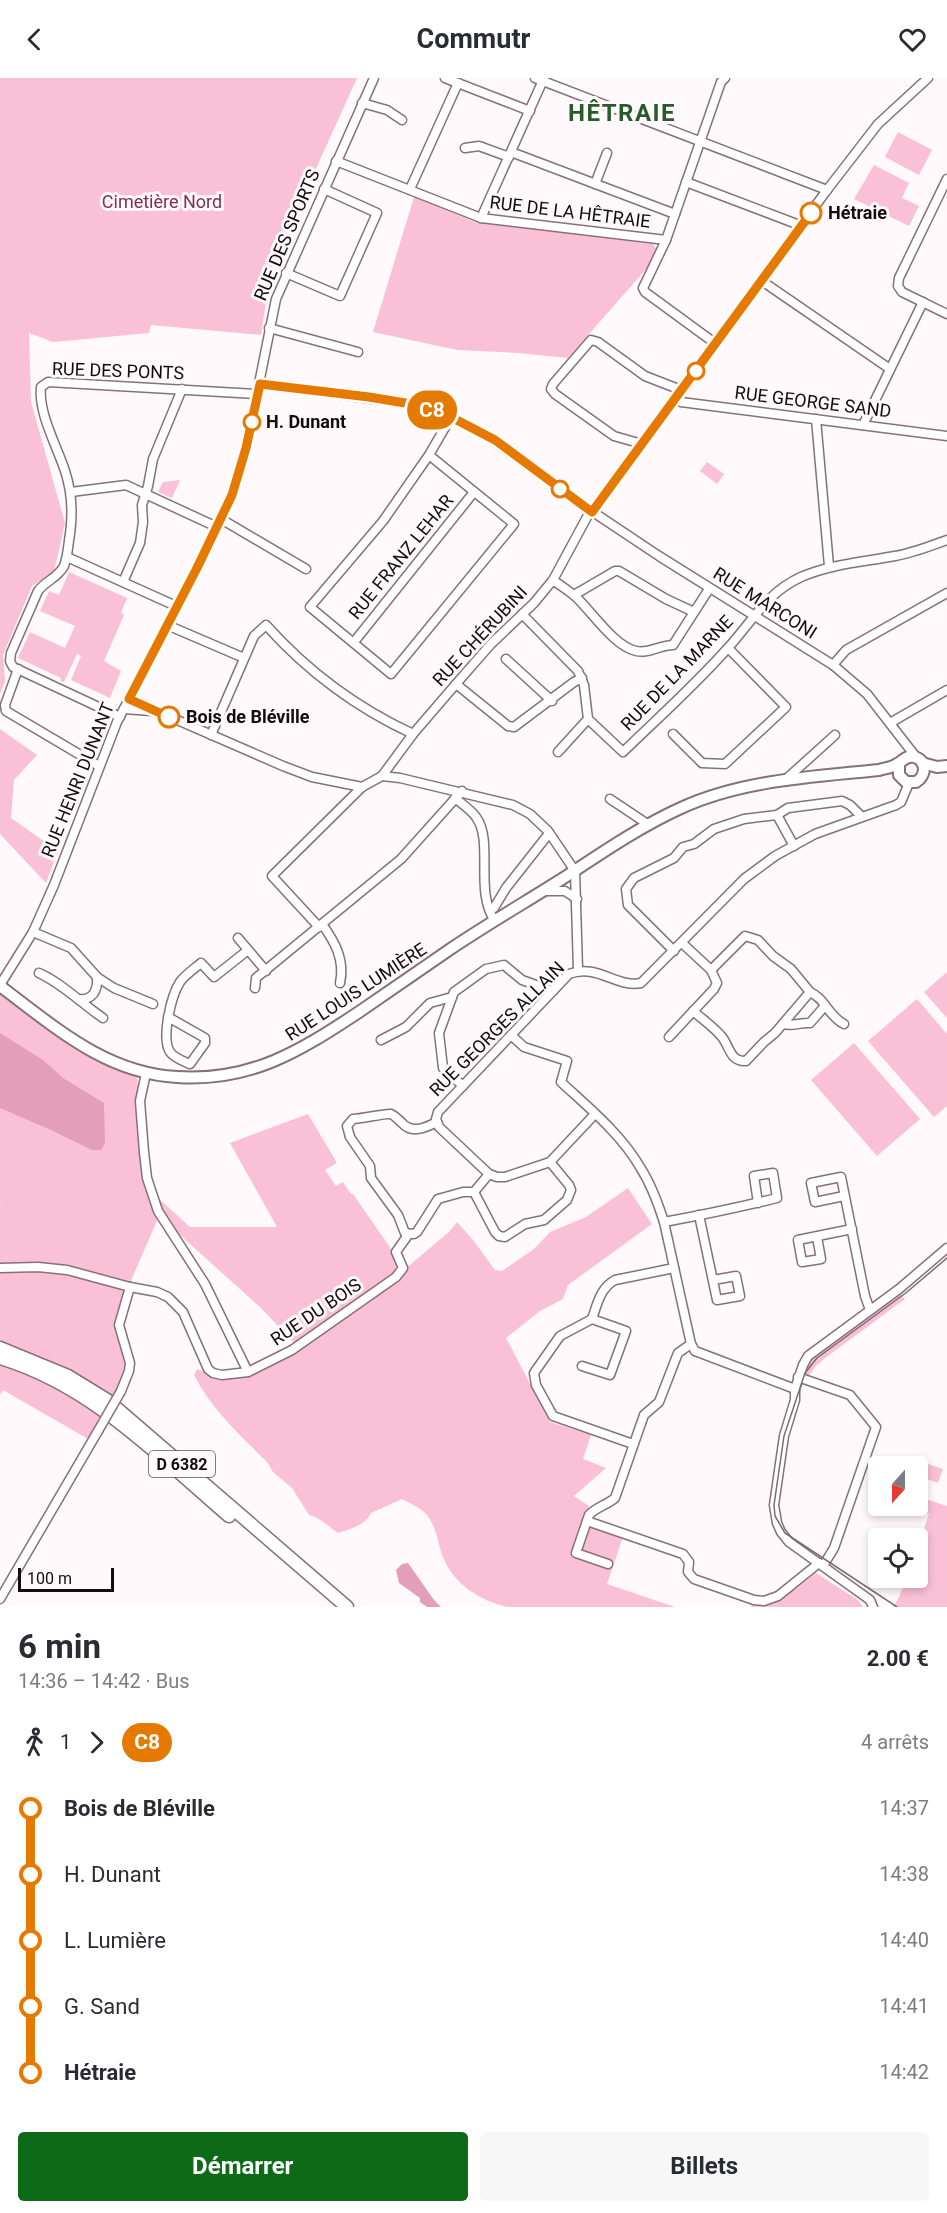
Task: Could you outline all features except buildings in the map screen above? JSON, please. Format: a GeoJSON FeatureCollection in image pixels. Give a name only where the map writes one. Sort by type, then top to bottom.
{"type":"FeatureCollection","features":[{"type":"Feature","properties":{"kind":"highway","name":"D 6382"},"geometry":{"type":"LineString","coordinates":[[0,1348],[68,1376],[107,1400],[347,1607]]}},
{"type":"Feature","properties":{"kind":"highway","name":"D 6382"},"geometry":{"type":"LineString","coordinates":[[0,1358],[30,1369],[87,1398],[132,1433],[334,1607]]}},
{"type":"Feature","properties":{"kind":"main road","name":"RUE LOUIS LUMIÈRE"},"geometry":{"type":"LineString","coordinates":[[0,985],[89,1051],[117,1064],[146,1073],[177,1077],[217,1076],[255,1068],[289,1056],[314,1042],[537,893],[649,825],[682,808],[723,792],[784,781],[879,770],[913,763],[942,766]]}},
{"type":"Feature","properties":{"kind":"main road"},"geometry":{"type":"LineString","coordinates":[[899,776],[913,763],[919,781],[909,783]]}},
{"type":"Feature","properties":{"kind":"main road","name":"RUE LOUIS LUMIÈRE"},"geometry":{"type":"LineString","coordinates":[[879,770],[899,776],[903,781],[909,783]]}},
{"type":"Feature","properties":{"kind":"street","name":"RUE DES SPORTS"},"geometry":{"type":"LineString","coordinates":[[260,384],[276,298],[374,78]]}},
{"type":"Feature","properties":{"kind":"street"},"geometry":{"type":"LineString","coordinates":[[445,78],[530,111]]}},
{"type":"Feature","properties":{"kind":"street"},"geometry":{"type":"LineString","coordinates":[[716,344],[645,292],[643,288],[666,240],[721,82],[725,78]]}},
{"type":"Feature","properties":{"kind":"street","name":"RUE CHÉRUBINI"},"geometry":{"type":"LineString","coordinates":[[382,776],[413,734],[456,684],[553,580],[592,512],[827,190],[878,124],[928,78]]}},
{"type":"Feature","properties":{"kind":"street"},"geometry":{"type":"LineString","coordinates":[[481,218],[530,111],[541,79],[827,190]]}},
{"type":"Feature","properties":{"kind":"street"},"geometry":{"type":"LineString","coordinates":[[410,189],[458,83]]}},
{"type":"Feature","properties":{"kind":"street"},"geometry":{"type":"LineString","coordinates":[[362,103],[387,110],[402,120]]}},
{"type":"Feature","properties":{"kind":"street"},"geometry":{"type":"LineString","coordinates":[[465,148],[479,146],[510,155],[675,214]]}},
{"type":"Feature","properties":{"kind":"street"},"geometry":{"type":"LineString","coordinates":[[595,184],[607,153]]}},
{"type":"Feature","properties":{"kind":"street","name":"RUE DE LA HÊTRAIE"},"geometry":{"type":"LineString","coordinates":[[336,161],[481,218],[666,240]]}},
{"type":"Feature","properties":{"kind":"street"},"geometry":{"type":"LineString","coordinates":[[947,179],[899,278],[898,286],[902,292],[947,314]]}},
{"type":"Feature","properties":{"kind":"street"},"geometry":{"type":"LineString","coordinates":[[686,182],[802,225]]}},
{"type":"Feature","properties":{"kind":"street"},"geometry":{"type":"LineString","coordinates":[[286,273],[340,296],[378,213],[324,189]]}},
{"type":"Feature","properties":{"kind":"street"},"geometry":{"type":"LineString","coordinates":[[762,281],[890,369]]}},
{"type":"Feature","properties":{"kind":"street"},"geometry":{"type":"LineString","coordinates":[[863,425],[923,302]]}},
{"type":"Feature","properties":{"kind":"street"},"geometry":{"type":"LineString","coordinates":[[269,328],[358,352]]}},
{"type":"Feature","properties":{"kind":"street"},"geometry":{"type":"LineString","coordinates":[[642,444],[614,436],[555,394],[551,389],[553,384],[591,340],[598,342],[645,376],[681,390]]}},
{"type":"Feature","properties":{"kind":"street","name":"RUE DES PONTS"},"geometry":{"type":"LineString","coordinates":[[18,669],[11,664],[11,653],[38,591],[45,583],[56,577],[67,557],[72,517],[71,492],[40,392],[43,383],[257,394]]}},
{"type":"Feature","properties":{"kind":"street"},"geometry":{"type":"LineString","coordinates":[[260,384],[408,404],[451,417],[495,440],[592,512]]}},
{"type":"Feature","properties":{"kind":"street","name":"RUE HENRI DUNANT"},"geometry":{"type":"LineString","coordinates":[[0,985],[33,932],[122,713],[219,523],[242,465],[260,384]]}},
{"type":"Feature","properties":{"kind":"street"},"geometry":{"type":"LineString","coordinates":[[123,582],[140,543],[143,522],[142,505],[158,445],[180,400],[182,389]]}},
{"type":"Feature","properties":{"kind":"street","name":"RUE GEORGE SAND"},"geometry":{"type":"LineString","coordinates":[[676,399],[681,402],[947,436]]}},
{"type":"Feature","properties":{"kind":"street"},"geometry":{"type":"LineString","coordinates":[[429,455],[514,524],[391,674],[310,607],[383,521],[429,455],[451,417]]}},
{"type":"Feature","properties":{"kind":"street"},"geometry":{"type":"LineString","coordinates":[[816,419],[829,566]]}},
{"type":"Feature","properties":{"kind":"street"},"geometry":{"type":"LineString","coordinates":[[71,492],[126,485],[186,512],[219,523],[306,569]]}},
{"type":"Feature","properties":{"kind":"street","name":"RUE FRANZ LEHAR"},"geometry":{"type":"LineString","coordinates":[[354,642],[474,492]]}},
{"type":"Feature","properties":{"kind":"street","name":"RUE MARCONI"},"geometry":{"type":"LineString","coordinates":[[592,512],[833,665],[867,694],[903,742],[913,763]]}},
{"type":"Feature","properties":{"kind":"street","name":"RUE DE LA MARNE"},"geometry":{"type":"LineString","coordinates":[[588,718],[623,752],[673,706],[728,648],[760,607],[776,592],[799,578],[829,566],[897,556],[947,540]]}},
{"type":"Feature","properties":{"kind":"street"},"geometry":{"type":"LineString","coordinates":[[67,557],[176,606]]}},
{"type":"Feature","properties":{"kind":"street"},"geometry":{"type":"LineString","coordinates":[[574,595],[615,571],[619,571],[666,599],[694,612]]}},
{"type":"Feature","properties":{"kind":"street"},"geometry":{"type":"LineString","coordinates":[[553,580],[574,595],[608,631],[628,648],[644,652],[672,645],[710,589]]}},
{"type":"Feature","properties":{"kind":"street"},"geometry":{"type":"LineString","coordinates":[[833,665],[846,650],[947,593]]}},
{"type":"Feature","properties":{"kind":"street"},"geometry":{"type":"LineString","coordinates":[[522,614],[578,671],[582,678],[588,718],[558,752]]}},
{"type":"Feature","properties":{"kind":"street"},"geometry":{"type":"LineString","coordinates":[[167,625],[244,658]]}},
{"type":"Feature","properties":{"kind":"street"},"geometry":{"type":"LineString","coordinates":[[211,735],[254,636],[266,625],[300,659],[339,692],[386,721],[413,734]]}},
{"type":"Feature","properties":{"kind":"street"},"geometry":{"type":"LineString","coordinates":[[673,734],[702,763],[725,764],[786,707],[728,648]]}},
{"type":"Feature","properties":{"kind":"street"},"geometry":{"type":"LineString","coordinates":[[506,660],[552,700]]}},
{"type":"Feature","properties":{"kind":"street"},"geometry":{"type":"LineString","coordinates":[[99,766],[6,711],[4,705],[18,669],[122,713],[157,711]]}},
{"type":"Feature","properties":{"kind":"street"},"geometry":{"type":"LineString","coordinates":[[456,684],[508,726],[514,727],[582,678]]}},
{"type":"Feature","properties":{"kind":"street"},"geometry":{"type":"LineString","coordinates":[[890,723],[947,690]]}},
{"type":"Feature","properties":{"kind":"street"},"geometry":{"type":"LineString","coordinates":[[129,699],[312,777],[362,787]]}},
{"type":"Feature","properties":{"kind":"street"},"geometry":{"type":"LineString","coordinates":[[784,781],[835,735]]}},
{"type":"Feature","properties":{"kind":"street"},"geometry":{"type":"LineString","coordinates":[[340,983],[342,973],[337,948],[320,926],[272,876],[362,787],[382,776],[400,778],[458,795],[513,805],[530,814],[548,831],[575,871]]}},
{"type":"Feature","properties":{"kind":"street"},"geometry":{"type":"LineString","coordinates":[[578,970],[586,969],[638,984],[650,976],[744,879],[775,856],[815,834],[861,816],[888,809],[901,802],[909,783]]}},
{"type":"Feature","properties":{"kind":"street"},"geometry":{"type":"LineString","coordinates":[[458,795],[477,817],[483,833],[484,876],[490,910],[495,921]]}},
{"type":"Feature","properties":{"kind":"street"},"geometry":{"type":"LineString","coordinates":[[255,988],[256,978],[401,859],[458,795]]}},
{"type":"Feature","properties":{"kind":"street"},"geometry":{"type":"LineString","coordinates":[[610,799],[649,825]]}},
{"type":"Feature","properties":{"kind":"street"},"geometry":{"type":"LineString","coordinates":[[674,951],[628,905],[626,889],[629,882],[674,858],[684,847],[694,844],[714,829],[744,819],[777,815],[788,808],[842,801],[850,805],[861,816]]}},
{"type":"Feature","properties":{"kind":"street"},"geometry":{"type":"LineString","coordinates":[[777,815],[794,846]]}},
{"type":"Feature","properties":{"kind":"street"},"geometry":{"type":"LineString","coordinates":[[490,910],[494,908],[506,888],[547,836]]}},
{"type":"Feature","properties":{"kind":"street","name":"RUE GEORGES ALLAIN"},"geometry":{"type":"LineString","coordinates":[[489,1174],[439,1127],[438,1112],[552,991],[569,974],[578,970],[575,871]]}},
{"type":"Feature","properties":{"kind":"street"},"geometry":{"type":"LineString","coordinates":[[537,893],[565,891],[577,899]]}},
{"type":"Feature","properties":{"kind":"street"},"geometry":{"type":"LineString","coordinates":[[33,932],[71,948],[97,977],[114,988],[153,1004]]}},
{"type":"Feature","properties":{"kind":"street"},"geometry":{"type":"LineString","coordinates":[[711,970],[745,936],[758,940],[773,956],[791,969],[810,992],[824,1002],[824,1007],[844,1024]]}},
{"type":"Feature","properties":{"kind":"street"},"geometry":{"type":"LineString","coordinates":[[238,938],[266,971]]}},
{"type":"Feature","properties":{"kind":"street"},"geometry":{"type":"LineString","coordinates":[[669,1037],[717,983],[711,970],[682,943]]}},
{"type":"Feature","properties":{"kind":"street"},"geometry":{"type":"LineString","coordinates":[[168,1017],[205,1038],[205,1043],[190,1064],[171,1054],[168,1048],[168,1017],[181,980],[201,963],[214,977],[248,950]]}},
{"type":"Feature","properties":{"kind":"street"},"geometry":{"type":"LineString","coordinates":[[463,1086],[443,1068],[439,1042],[439,1033],[454,992],[486,969],[504,965],[522,980],[552,991]]}},
{"type":"Feature","properties":{"kind":"street"},"geometry":{"type":"LineString","coordinates":[[39,973],[64,986],[103,1018]]}},
{"type":"Feature","properties":{"kind":"street"},"geometry":{"type":"LineString","coordinates":[[78,999],[89,999],[93,995],[97,988],[97,977]]}},
{"type":"Feature","properties":{"kind":"street"},"geometry":{"type":"LineString","coordinates":[[693,1011],[722,1037],[729,1053],[741,1062],[746,1061],[783,1024],[810,992]]}},
{"type":"Feature","properties":{"kind":"street"},"geometry":{"type":"LineString","coordinates":[[381,1040],[406,1027],[430,1004],[452,997]]}},
{"type":"Feature","properties":{"kind":"street"},"geometry":{"type":"LineString","coordinates":[[783,1024],[791,1026],[803,1022],[810,1023],[824,1007]]}},
{"type":"Feature","properties":{"kind":"street"},"geometry":{"type":"LineString","coordinates":[[511,1035],[524,1047],[567,1062],[561,1082],[615,1134],[640,1166],[658,1203],[664,1222],[691,1344],[695,1351],[702,1356],[795,1389]]}},
{"type":"Feature","properties":{"kind":"street"},"geometry":{"type":"LineString","coordinates":[[146,1073],[140,1101],[144,1152],[147,1178],[158,1211],[205,1284],[248,1372]]}},
{"type":"Feature","properties":{"kind":"street"},"geometry":{"type":"LineString","coordinates":[[437,1122],[414,1130],[408,1129],[393,1114],[386,1114],[353,1119],[347,1126],[350,1137],[370,1166],[371,1178],[398,1215],[405,1233],[417,1232],[438,1199],[463,1192],[474,1192]]}},
{"type":"Feature","properties":{"kind":"street"},"geometry":{"type":"LineString","coordinates":[[474,1192],[489,1174],[506,1177],[550,1162],[595,1114]]}},
{"type":"Feature","properties":{"kind":"street"},"geometry":{"type":"LineString","coordinates":[[474,1192],[495,1232],[505,1237],[525,1224],[544,1220],[567,1200],[571,1190],[569,1185],[550,1162]]}},
{"type":"Feature","properties":{"kind":"street"},"geometry":{"type":"LineString","coordinates":[[844,1196],[870,1310]]}},
{"type":"Feature","properties":{"kind":"street"},"geometry":{"type":"LineString","coordinates":[[664,1222],[758,1203]]}},
{"type":"Feature","properties":{"kind":"street"},"geometry":{"type":"LineString","coordinates":[[699,1215],[713,1280]]}},
{"type":"Feature","properties":{"kind":"street"},"geometry":{"type":"LineString","coordinates":[[817,1237],[852,1229]]}},
{"type":"Feature","properties":{"kind":"street","name":"RUE DU BOIS"},"geometry":{"type":"LineString","coordinates":[[0,1268],[39,1267],[67,1270],[157,1292],[177,1304],[188,1322],[208,1369],[222,1375],[248,1372],[292,1350],[396,1276],[403,1268],[396,1252],[408,1234]]}},
{"type":"Feature","properties":{"kind":"street"},"geometry":{"type":"LineString","coordinates":[[873,1607],[870,1600],[789,1542],[781,1532],[774,1512],[782,1447],[795,1400],[798,1377],[808,1356],[899,1288],[947,1248]]}},
{"type":"Feature","properties":{"kind":"street"},"geometry":{"type":"LineString","coordinates":[[633,1444],[553,1416],[536,1385],[534,1373],[560,1336],[592,1320],[602,1291],[608,1284],[615,1280],[674,1268]]}},
{"type":"Feature","properties":{"kind":"street"},"geometry":{"type":"LineString","coordinates":[[0,1599],[122,1391],[130,1363],[119,1325],[130,1287]]}},
{"type":"Feature","properties":{"kind":"street"},"geometry":{"type":"LineString","coordinates":[[582,1366],[610,1375],[626,1331],[592,1320]]}},
{"type":"Feature","properties":{"kind":"street"},"geometry":{"type":"LineString","coordinates":[[608,1564],[576,1553],[587,1521],[592,1511],[615,1498],[644,1415],[659,1402],[678,1353],[691,1344]]}},
{"type":"Feature","properties":{"kind":"street"},"geometry":{"type":"LineString","coordinates":[[587,1521],[683,1554],[689,1562],[688,1572],[694,1579],[756,1600],[773,1599],[821,1565],[831,1554],[876,1428],[850,1395],[798,1377]]}},
{"type":"Feature","properties":{"kind":"green space","name":"Cimetière Nord"},"geometry":{"type":"Polygon","coordinates":[[[0,78],[357,78],[271,268],[261,335],[151,325],[149,333],[53,342],[29,333],[31,402],[65,523],[54,572],[32,586],[3,655],[5,681],[0,694],[0,78]]]}},
{"type":"Feature","properties":{"kind":"green space"},"geometry":{"type":"Polygon","coordinates":[[[898,132],[932,150],[919,175],[885,157],[898,132]]]}},
{"type":"Feature","properties":{"kind":"green space"},"geometry":{"type":"Polygon","coordinates":[[[874,165],[909,183],[902,198],[919,206],[909,226],[854,199],[874,165]]]}},
{"type":"Feature","properties":{"kind":"green space"},"geometry":{"type":"Polygon","coordinates":[[[414,197],[475,222],[653,244],[657,250],[647,268],[568,358],[457,350],[373,332],[414,197]]]}},
{"type":"Feature","properties":{"kind":"green space"},"geometry":{"type":"Polygon","coordinates":[[[707,462],[724,474],[717,484],[700,471],[707,462]]]}},
{"type":"Feature","properties":{"kind":"green space"},"geometry":{"type":"Polygon","coordinates":[[[180,480],[172,498],[158,492],[163,482],[180,480]]]}},
{"type":"Feature","properties":{"kind":"green space"},"geometry":{"type":"Polygon","coordinates":[[[69,572],[127,598],[121,613],[124,615],[104,661],[121,671],[110,698],[71,680],[81,656],[77,654],[64,682],[60,681],[61,678],[18,658],[30,632],[65,648],[75,626],[40,611],[49,591],[59,595],[69,572]]]}},
{"type":"Feature","properties":{"kind":"green space"},"geometry":{"type":"Polygon","coordinates":[[[0,729],[37,755],[14,780],[11,818],[58,851],[46,883],[0,834],[0,729]]]}},
{"type":"Feature","properties":{"kind":"green space"},"geometry":{"type":"Polygon","coordinates":[[[947,972],[947,1018],[924,992],[947,972]]]}},
{"type":"Feature","properties":{"kind":"green space"},"geometry":{"type":"Polygon","coordinates":[[[0,992],[59,1037],[93,1059],[137,1074],[143,1163],[158,1198],[190,1227],[277,1227],[230,1143],[308,1114],[337,1163],[325,1170],[336,1186],[343,1182],[353,1194],[405,1269],[449,1232],[457,1222],[495,1270],[502,1271],[534,1249],[550,1232],[586,1217],[628,1188],[652,1224],[568,1285],[563,1299],[540,1311],[506,1338],[550,1422],[591,1435],[583,1459],[606,1468],[574,1496],[589,1506],[583,1522],[623,1537],[607,1584],[675,1607],[507,1607],[469,1590],[454,1576],[443,1557],[430,1519],[421,1509],[402,1499],[371,1513],[357,1526],[338,1533],[321,1520],[309,1515],[292,1488],[273,1472],[267,1462],[218,1411],[194,1375],[197,1369],[218,1378],[250,1367],[295,1344],[261,1308],[159,1216],[130,1283],[116,1323],[127,1369],[88,1439],[3,1390],[0,1395],[0,1202],[2,1204],[0,1201],[0,992]]]}},
{"type":"Feature","properties":{"kind":"green space"},"geometry":{"type":"Polygon","coordinates":[[[917,999],[947,1034],[947,1106],[934,1117],[868,1041],[917,999]]]}},
{"type":"Feature","properties":{"kind":"green space"},"geometry":{"type":"Polygon","coordinates":[[[854,1043],[920,1119],[877,1156],[811,1080],[854,1043]]]}},
{"type":"Feature","properties":{"kind":"green space"},"geometry":{"type":"Polygon","coordinates":[[[899,1293],[905,1299],[825,1358],[808,1377],[803,1372],[809,1360],[899,1293]]]}},
{"type":"Feature","properties":{"kind":"green space"},"geometry":{"type":"Polygon","coordinates":[[[928,1464],[943,1469],[938,1483],[928,1480],[928,1464]]]}},
{"type":"Feature","properties":{"kind":"green space"},"geometry":{"type":"Polygon","coordinates":[[[928,1500],[947,1506],[947,1607],[893,1607],[903,1588],[928,1588],[928,1528],[924,1528],[929,1514],[928,1500]]]}},
{"type":"Feature","properties":{"kind":"green space"},"geometry":{"type":"Polygon","coordinates":[[[816,1573],[858,1600],[863,1607],[751,1607],[752,1604],[778,1599],[816,1573]]]}},
{"type":"Feature","properties":{"kind":"shaded area"},"geometry":{"type":"Polygon","coordinates":[[[0,1033],[43,1060],[63,1078],[104,1103],[105,1143],[101,1150],[92,1150],[0,1108],[0,1033]]]}},
{"type":"Feature","properties":{"kind":"shaded area"},"geometry":{"type":"Polygon","coordinates":[[[408,1563],[441,1607],[427,1607],[420,1602],[420,1598],[399,1583],[396,1570],[402,1564],[408,1563]]]}},
{"type":"Feature","properties":{"kind":"tram line"},"geometry":{"type":"LineString","coordinates":[[897,1607],[785,1533],[775,1516],[774,1505],[784,1436],[805,1373],[817,1358],[907,1292],[947,1258]]}},
{"type":"Feature","properties":{"kind":"bus line","name":"C8"},"geometry":{"type":"LineString","coordinates":[[169,717],[129,699],[232,495],[242,465],[260,384],[417,405],[451,417],[495,440],[592,512],[811,213]]}},
{"type":"Feature","properties":{"kind":"place","name":"Hétraie"},"geometry":{"type":"Point","coordinates":[811,213]}},
{"type":"Feature","properties":{"kind":"place","name":"H. Dunant"},"geometry":{"type":"Point","coordinates":[252,422]}},
{"type":"Feature","properties":{"kind":"place","name":"Bois de Bléville"},"geometry":{"type":"Point","coordinates":[169,717]}},
{"type":"Feature","properties":{"kind":"district","name":"HÊTRAIE"},"geometry":{"type":"Point","coordinates":[622,113]}}]}
